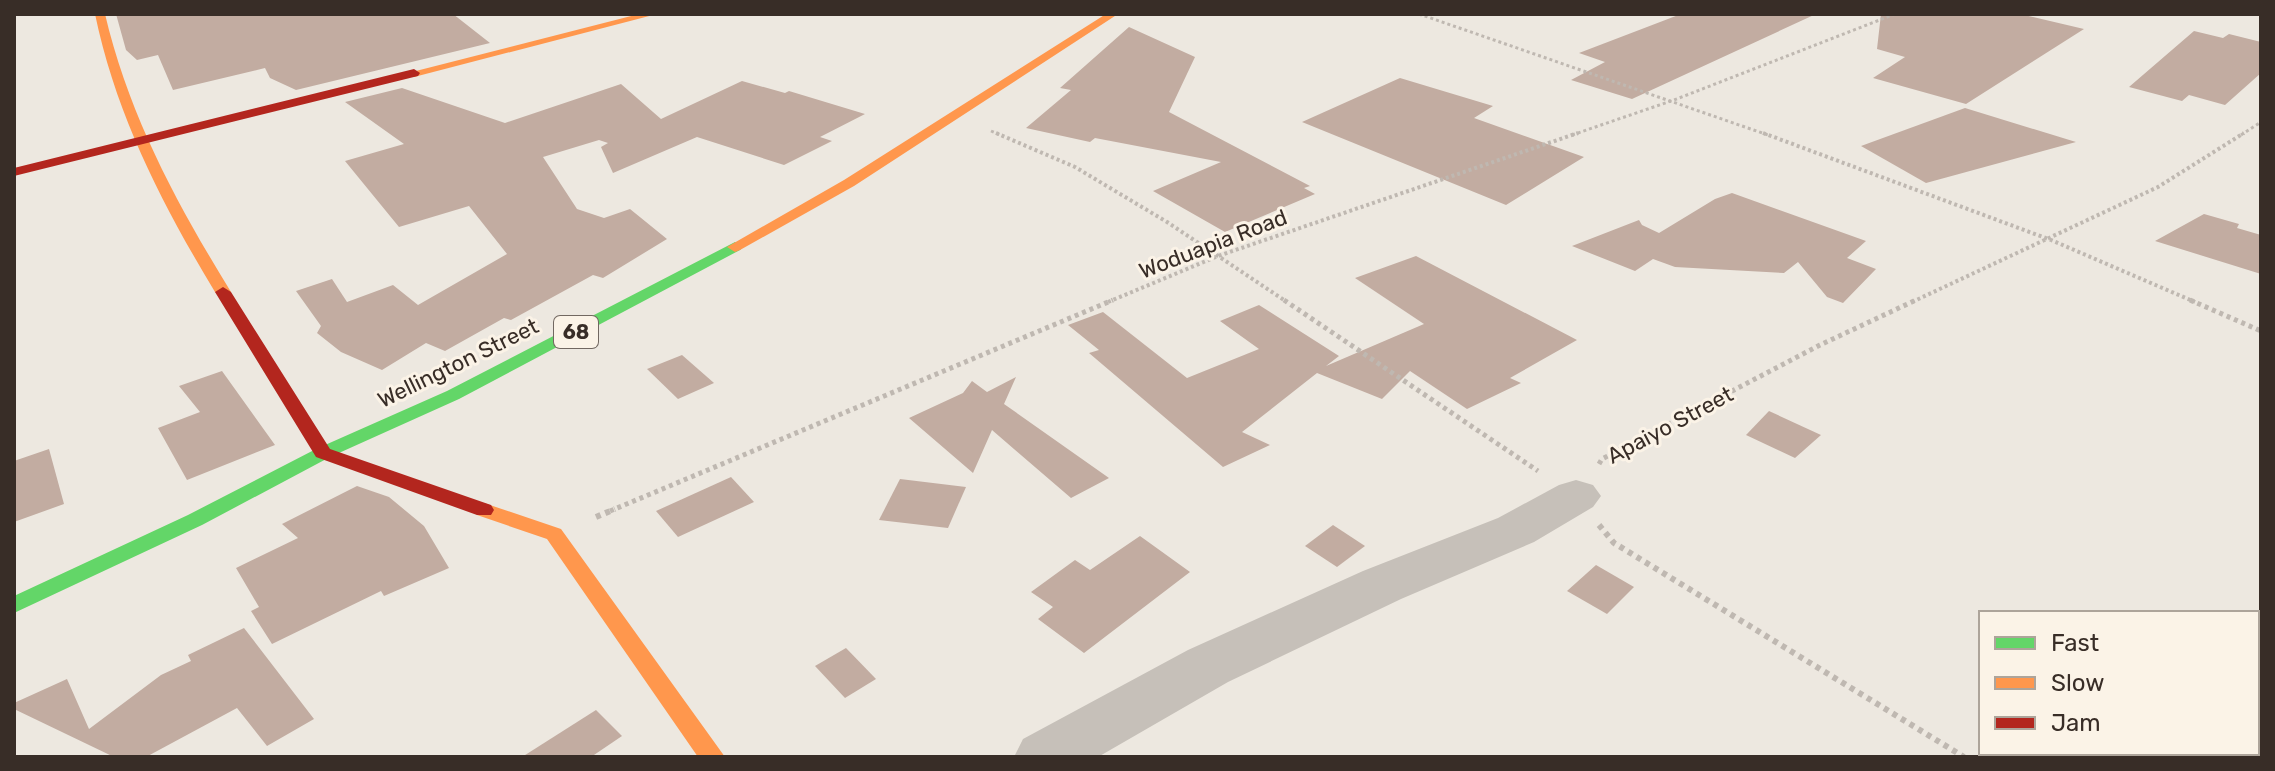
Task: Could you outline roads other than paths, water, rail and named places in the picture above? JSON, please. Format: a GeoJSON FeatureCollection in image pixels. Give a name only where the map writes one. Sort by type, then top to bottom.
{"type":"FeatureCollection","features":[{"type":"Feature","properties":{"kind":"street"},"geometry":{"type":"LineString","coordinates":[[100,14],[104,36],[139,142],[208,267],[323,453],[554,534],[712,757]]}},
{"type":"Feature","properties":{"kind":"street"},"geometry":{"type":"LineString","coordinates":[[14,172],[652,14]]}},
{"type":"Feature","properties":{"kind":"street","name":"Wellington Street"},"geometry":{"type":"LineString","coordinates":[[14,605],[195,520],[323,453],[453,395],[678,280],[849,183],[1113,14]]}},
{"type":"Feature","properties":{"kind":"street"},"geometry":{"type":"LineString","coordinates":[[1045,757],[1208,666],[1382,585],[1516,530],[1576,496]]}}]}
